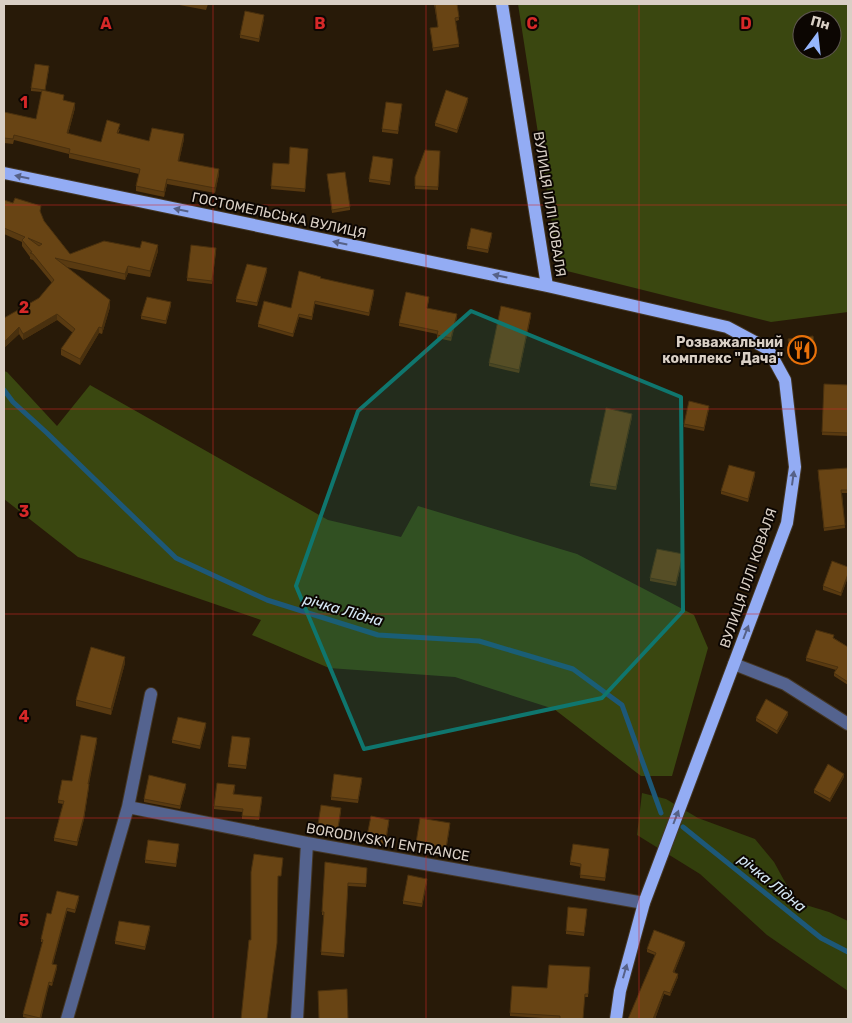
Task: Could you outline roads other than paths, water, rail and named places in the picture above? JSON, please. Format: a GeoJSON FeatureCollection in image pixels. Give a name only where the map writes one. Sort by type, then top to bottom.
{"type":"FeatureCollection","features":[{"type":"Feature","properties":{"kind":"main road","name":"ВУЛИЦЯ ІЛЛІ КОВАЛЯ"},"geometry":{"type":"LineString","coordinates":[[502,4],[547,286],[726,327],[768,349],[785,380],[794,467],[787,523],[644,903],[620,991],[616,1019]]}},
{"type":"Feature","properties":{"kind":"main road","name":"ГОСТОМЕЛЬСЬКА ВУЛИЦЯ"},"geometry":{"type":"LineString","coordinates":[[4,173],[547,286]]}},
{"type":"Feature","properties":{"kind":"street"},"geometry":{"type":"LineString","coordinates":[[734,664],[785,684],[848,724]]}},
{"type":"Feature","properties":{"kind":"street"},"geometry":{"type":"LineString","coordinates":[[68,1019],[128,807],[151,694]]}},
{"type":"Feature","properties":{"kind":"street","name":"BORODIVSKYI ENTRANCE"},"geometry":{"type":"LineString","coordinates":[[128,807],[307,843],[644,903]]}},
{"type":"Feature","properties":{"kind":"street"},"geometry":{"type":"LineString","coordinates":[[297,1019],[307,843]]}},
{"type":"Feature","properties":{"kind":"waterway","name":"річка Лідна"},"geometry":{"type":"LineString","coordinates":[[4,390],[13,402],[176,558],[267,600],[378,635],[479,641],[573,669],[622,705],[661,813]]}},
{"type":"Feature","properties":{"kind":"waterway","name":"річка Лідна"},"geometry":{"type":"LineString","coordinates":[[683,827],[821,938],[848,952]]}},
{"type":"Feature","properties":{"kind":"place","name":"Розважальний комплекс \"Дача\""},"geometry":{"type":"Point","coordinates":[802,350]}}]}
